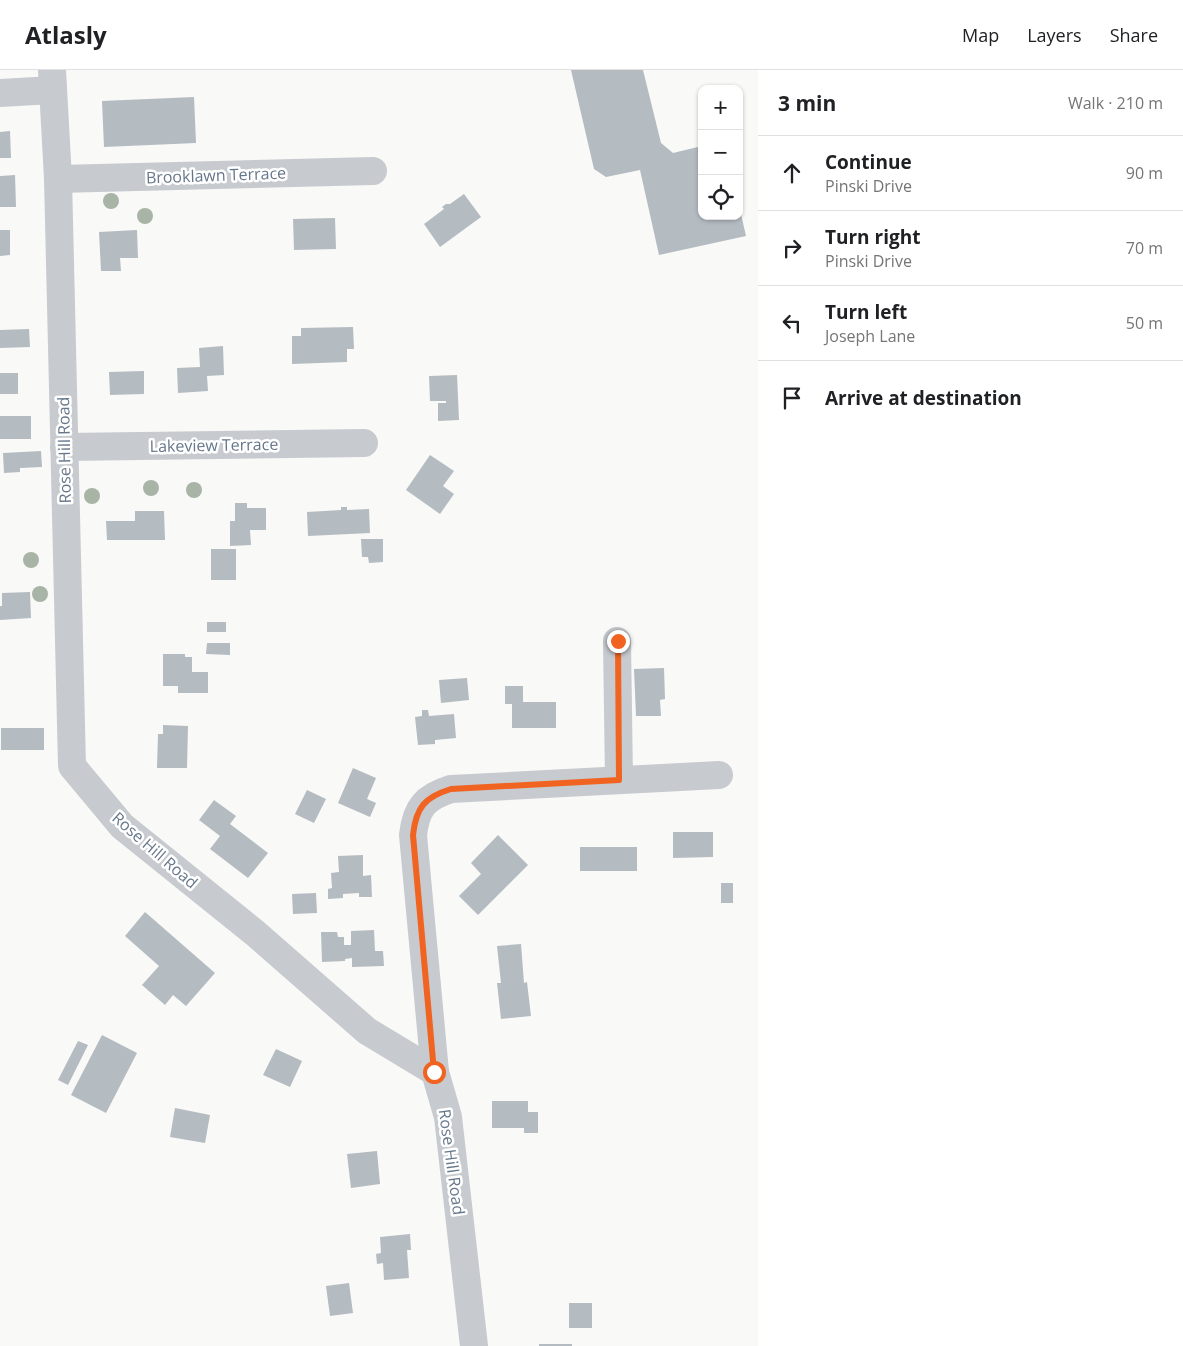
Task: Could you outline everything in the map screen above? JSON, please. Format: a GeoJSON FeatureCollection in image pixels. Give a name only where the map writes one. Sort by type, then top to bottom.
{"type":"FeatureCollection","features":[{"type":"Feature","properties":{"kind":"street"},"geometry":{"type":"LineString","coordinates":[[0,93],[52,80]]}},
{"type":"Feature","properties":{"kind":"street","name":"Rose Hill Road"},"geometry":{"type":"LineString","coordinates":[[52,80],[58,180],[72,766],[122,826],[255,933],[367,1031],[434,1072],[448,1117],[474,1346]]}},
{"type":"Feature","properties":{"kind":"street","name":"Brooklawn Terrace"},"geometry":{"type":"LineString","coordinates":[[58,180],[373,171]]}},
{"type":"Feature","properties":{"kind":"street","name":"Lakeview Terrace"},"geometry":{"type":"LineString","coordinates":[[64,447],[364,443]]}},
{"type":"Feature","properties":{"kind":"street"},"geometry":{"type":"LineString","coordinates":[[618,641],[619,780]]}},
{"type":"Feature","properties":{"kind":"street"},"geometry":{"type":"LineString","coordinates":[[434,1072],[413,835],[414,823],[425,801],[438,793],[451,789],[719,775]]}},
{"type":"Feature","properties":{"kind":"building"},"geometry":{"type":"Polygon","coordinates":[[[571,70],[643,70],[661,143],[673,153],[698,147],[698,220],[742,220],[746,236],[659,255],[640,170],[606,177],[594,169],[571,70]]]}},
{"type":"Feature","properties":{"kind":"building"},"geometry":{"type":"Polygon","coordinates":[[[194,97],[196,143],[104,147],[102,101],[194,97]]]}},
{"type":"Feature","properties":{"kind":"building"},"geometry":{"type":"Polygon","coordinates":[[[10,131],[11,158],[0,158],[0,132],[10,131]]]}},
{"type":"Feature","properties":{"kind":"building"},"geometry":{"type":"Polygon","coordinates":[[[15,175],[16,207],[0,207],[0,176],[15,175]]]}},
{"type":"Feature","properties":{"kind":"building"},"geometry":{"type":"Polygon","coordinates":[[[464,194],[481,217],[440,247],[424,224],[444,209],[442,207],[446,204],[450,204],[464,194]]]}},
{"type":"Feature","properties":{"kind":"building"},"geometry":{"type":"Polygon","coordinates":[[[335,218],[336,249],[294,250],[293,219],[335,218]]]}},
{"type":"Feature","properties":{"kind":"building"},"geometry":{"type":"Polygon","coordinates":[[[0,230],[10,230],[10,255],[0,256],[0,230]]]}},
{"type":"Feature","properties":{"kind":"building"},"geometry":{"type":"Polygon","coordinates":[[[137,230],[138,258],[120,258],[121,271],[101,271],[99,232],[137,230]]]}},
{"type":"Feature","properties":{"kind":"building"},"geometry":{"type":"Polygon","coordinates":[[[353,327],[354,349],[347,349],[347,362],[292,364],[292,336],[301,336],[301,328],[353,327]]]}},
{"type":"Feature","properties":{"kind":"building"},"geometry":{"type":"Polygon","coordinates":[[[29,329],[30,347],[0,348],[0,330],[29,329]]]}},
{"type":"Feature","properties":{"kind":"building"},"geometry":{"type":"Polygon","coordinates":[[[223,346],[224,375],[207,376],[208,391],[178,393],[177,368],[200,367],[199,348],[223,346]]]}},
{"type":"Feature","properties":{"kind":"building"},"geometry":{"type":"Polygon","coordinates":[[[144,371],[144,394],[110,395],[109,372],[144,371]]]}},
{"type":"Feature","properties":{"kind":"building"},"geometry":{"type":"Polygon","coordinates":[[[0,373],[18,373],[18,394],[0,394],[0,373]]]}},
{"type":"Feature","properties":{"kind":"building"},"geometry":{"type":"Polygon","coordinates":[[[457,375],[459,420],[438,421],[438,403],[446,403],[446,401],[430,401],[429,376],[457,375]]]}},
{"type":"Feature","properties":{"kind":"building"},"geometry":{"type":"Polygon","coordinates":[[[0,416],[31,416],[31,439],[0,439],[0,416]]]}},
{"type":"Feature","properties":{"kind":"building"},"geometry":{"type":"Polygon","coordinates":[[[41,451],[42,467],[20,468],[20,472],[4,473],[3,453],[41,451]]]}},
{"type":"Feature","properties":{"kind":"building"},"geometry":{"type":"Polygon","coordinates":[[[430,455],[454,471],[443,486],[454,494],[440,514],[406,490],[430,455]]]}},
{"type":"Feature","properties":{"kind":"building"},"geometry":{"type":"Polygon","coordinates":[[[235,503],[247,503],[247,508],[266,508],[266,530],[250,530],[251,545],[230,546],[230,521],[235,521],[235,503]]]}},
{"type":"Feature","properties":{"kind":"building"},"geometry":{"type":"Polygon","coordinates":[[[341,507],[347,507],[347,510],[369,509],[370,533],[308,536],[307,512],[341,510],[341,507]]]}},
{"type":"Feature","properties":{"kind":"building"},"geometry":{"type":"Polygon","coordinates":[[[135,511],[164,511],[165,540],[107,540],[106,521],[135,521],[135,511]]]}},
{"type":"Feature","properties":{"kind":"building"},"geometry":{"type":"Polygon","coordinates":[[[361,539],[383,539],[383,562],[369,563],[368,557],[362,557],[361,539]]]}},
{"type":"Feature","properties":{"kind":"building"},"geometry":{"type":"Polygon","coordinates":[[[211,549],[236,549],[236,580],[211,580],[211,549]]]}},
{"type":"Feature","properties":{"kind":"building"},"geometry":{"type":"Polygon","coordinates":[[[30,592],[31,618],[0,620],[2,593],[30,592]]]}},
{"type":"Feature","properties":{"kind":"building"},"geometry":{"type":"Polygon","coordinates":[[[207,622],[226,622],[226,632],[207,632],[207,622]]]}},
{"type":"Feature","properties":{"kind":"building"},"geometry":{"type":"Polygon","coordinates":[[[207,643],[230,643],[230,655],[206,654],[207,643]]]}},
{"type":"Feature","properties":{"kind":"building"},"geometry":{"type":"Polygon","coordinates":[[[163,654],[185,654],[185,657],[192,657],[192,672],[208,672],[208,693],[178,693],[178,686],[163,686],[163,654]]]}},
{"type":"Feature","properties":{"kind":"building"},"geometry":{"type":"Polygon","coordinates":[[[664,668],[665,699],[660,700],[661,716],[636,716],[634,669],[664,668]]]}},
{"type":"Feature","properties":{"kind":"building"},"geometry":{"type":"Polygon","coordinates":[[[467,678],[469,700],[441,703],[439,680],[467,678]]]}},
{"type":"Feature","properties":{"kind":"building"},"geometry":{"type":"Polygon","coordinates":[[[505,686],[523,686],[523,702],[556,702],[556,728],[512,728],[512,704],[505,704],[505,686]]]}},
{"type":"Feature","properties":{"kind":"building"},"geometry":{"type":"Polygon","coordinates":[[[422,710],[428,710],[429,716],[454,714],[456,738],[435,740],[435,744],[418,745],[415,717],[422,716],[422,710]]]}},
{"type":"Feature","properties":{"kind":"building"},"geometry":{"type":"Polygon","coordinates":[[[163,725],[188,726],[187,768],[157,768],[158,734],[163,734],[163,725]]]}},
{"type":"Feature","properties":{"kind":"building"},"geometry":{"type":"Polygon","coordinates":[[[1,728],[44,728],[44,750],[1,750],[1,728]]]}},
{"type":"Feature","properties":{"kind":"building"},"geometry":{"type":"Polygon","coordinates":[[[353,768],[376,778],[367,799],[376,803],[370,817],[338,803],[353,768]]]}},
{"type":"Feature","properties":{"kind":"building"},"geometry":{"type":"Polygon","coordinates":[[[307,790],[326,799],[314,823],[295,814],[307,790]]]}},
{"type":"Feature","properties":{"kind":"building"},"geometry":{"type":"Polygon","coordinates":[[[214,800],[236,816],[230,824],[268,853],[248,878],[210,849],[220,836],[199,820],[214,800]]]}},
{"type":"Feature","properties":{"kind":"building"},"geometry":{"type":"Polygon","coordinates":[[[673,832],[713,832],[713,857],[673,858],[673,832]]]}},
{"type":"Feature","properties":{"kind":"building"},"geometry":{"type":"Polygon","coordinates":[[[498,835],[528,865],[478,915],[459,896],[481,874],[471,863],[498,835]]]}},
{"type":"Feature","properties":{"kind":"building"},"geometry":{"type":"Polygon","coordinates":[[[580,847],[637,847],[637,871],[580,871],[580,847]]]}},
{"type":"Feature","properties":{"kind":"building"},"geometry":{"type":"Polygon","coordinates":[[[363,855],[363,876],[371,875],[372,897],[359,897],[359,893],[343,894],[343,898],[328,899],[328,889],[332,888],[331,873],[339,872],[338,856],[363,855]]]}},
{"type":"Feature","properties":{"kind":"building"},"geometry":{"type":"Polygon","coordinates":[[[721,883],[733,883],[733,903],[721,903],[721,883]]]}},
{"type":"Feature","properties":{"kind":"building"},"geometry":{"type":"Polygon","coordinates":[[[316,893],[317,913],[293,914],[292,894],[316,893]]]}},
{"type":"Feature","properties":{"kind":"building"},"geometry":{"type":"Polygon","coordinates":[[[145,912],[215,973],[186,1006],[173,995],[165,1005],[142,985],[159,966],[125,936],[145,912]]]}},
{"type":"Feature","properties":{"kind":"building"},"geometry":{"type":"Polygon","coordinates":[[[374,930],[375,951],[383,951],[384,966],[352,967],[352,958],[345,959],[345,961],[322,962],[321,932],[337,932],[338,937],[344,937],[344,945],[351,945],[351,931],[374,930]]]}},
{"type":"Feature","properties":{"kind":"building"},"geometry":{"type":"Polygon","coordinates":[[[521,944],[524,983],[527,982],[531,1016],[501,1019],[497,983],[501,983],[497,946],[521,944]]]}},
{"type":"Feature","properties":{"kind":"building"},"geometry":{"type":"Polygon","coordinates":[[[102,1035],[137,1053],[106,1113],[71,1095],[102,1035]]]}},
{"type":"Feature","properties":{"kind":"building"},"geometry":{"type":"Polygon","coordinates":[[[78,1041],[88,1045],[68,1085],[58,1080],[78,1041]]]}},
{"type":"Feature","properties":{"kind":"building"},"geometry":{"type":"Polygon","coordinates":[[[276,1049],[302,1061],[290,1087],[263,1075],[276,1049]]]}},
{"type":"Feature","properties":{"kind":"building"},"geometry":{"type":"Polygon","coordinates":[[[492,1101],[528,1101],[528,1112],[538,1112],[538,1133],[524,1133],[524,1128],[492,1128],[492,1101]]]}},
{"type":"Feature","properties":{"kind":"building"},"geometry":{"type":"Polygon","coordinates":[[[175,1108],[210,1115],[205,1143],[170,1137],[175,1108]]]}},
{"type":"Feature","properties":{"kind":"building"},"geometry":{"type":"Polygon","coordinates":[[[377,1151],[380,1184],[351,1188],[347,1154],[377,1151]]]}},
{"type":"Feature","properties":{"kind":"building"},"geometry":{"type":"Polygon","coordinates":[[[410,1234],[411,1250],[407,1250],[409,1278],[384,1280],[383,1263],[377,1264],[376,1254],[381,1253],[380,1237],[410,1234]]]}},
{"type":"Feature","properties":{"kind":"building"},"geometry":{"type":"Polygon","coordinates":[[[349,1283],[353,1313],[330,1316],[326,1286],[349,1283]]]}},
{"type":"Feature","properties":{"kind":"building"},"geometry":{"type":"Polygon","coordinates":[[[569,1303],[592,1303],[592,1328],[569,1328],[569,1303]]]}},
{"type":"Feature","properties":{"kind":"building"},"geometry":{"type":"Polygon","coordinates":[[[539,1344],[572,1344],[572,1346],[539,1346],[539,1344]]]}},
{"type":"Feature","properties":{"kind":"route"},"geometry":{"type":"LineString","coordinates":[[434,1072],[413,835],[414,823],[419,810],[425,801],[438,793],[451,789],[619,780],[618,641]]}}]}
